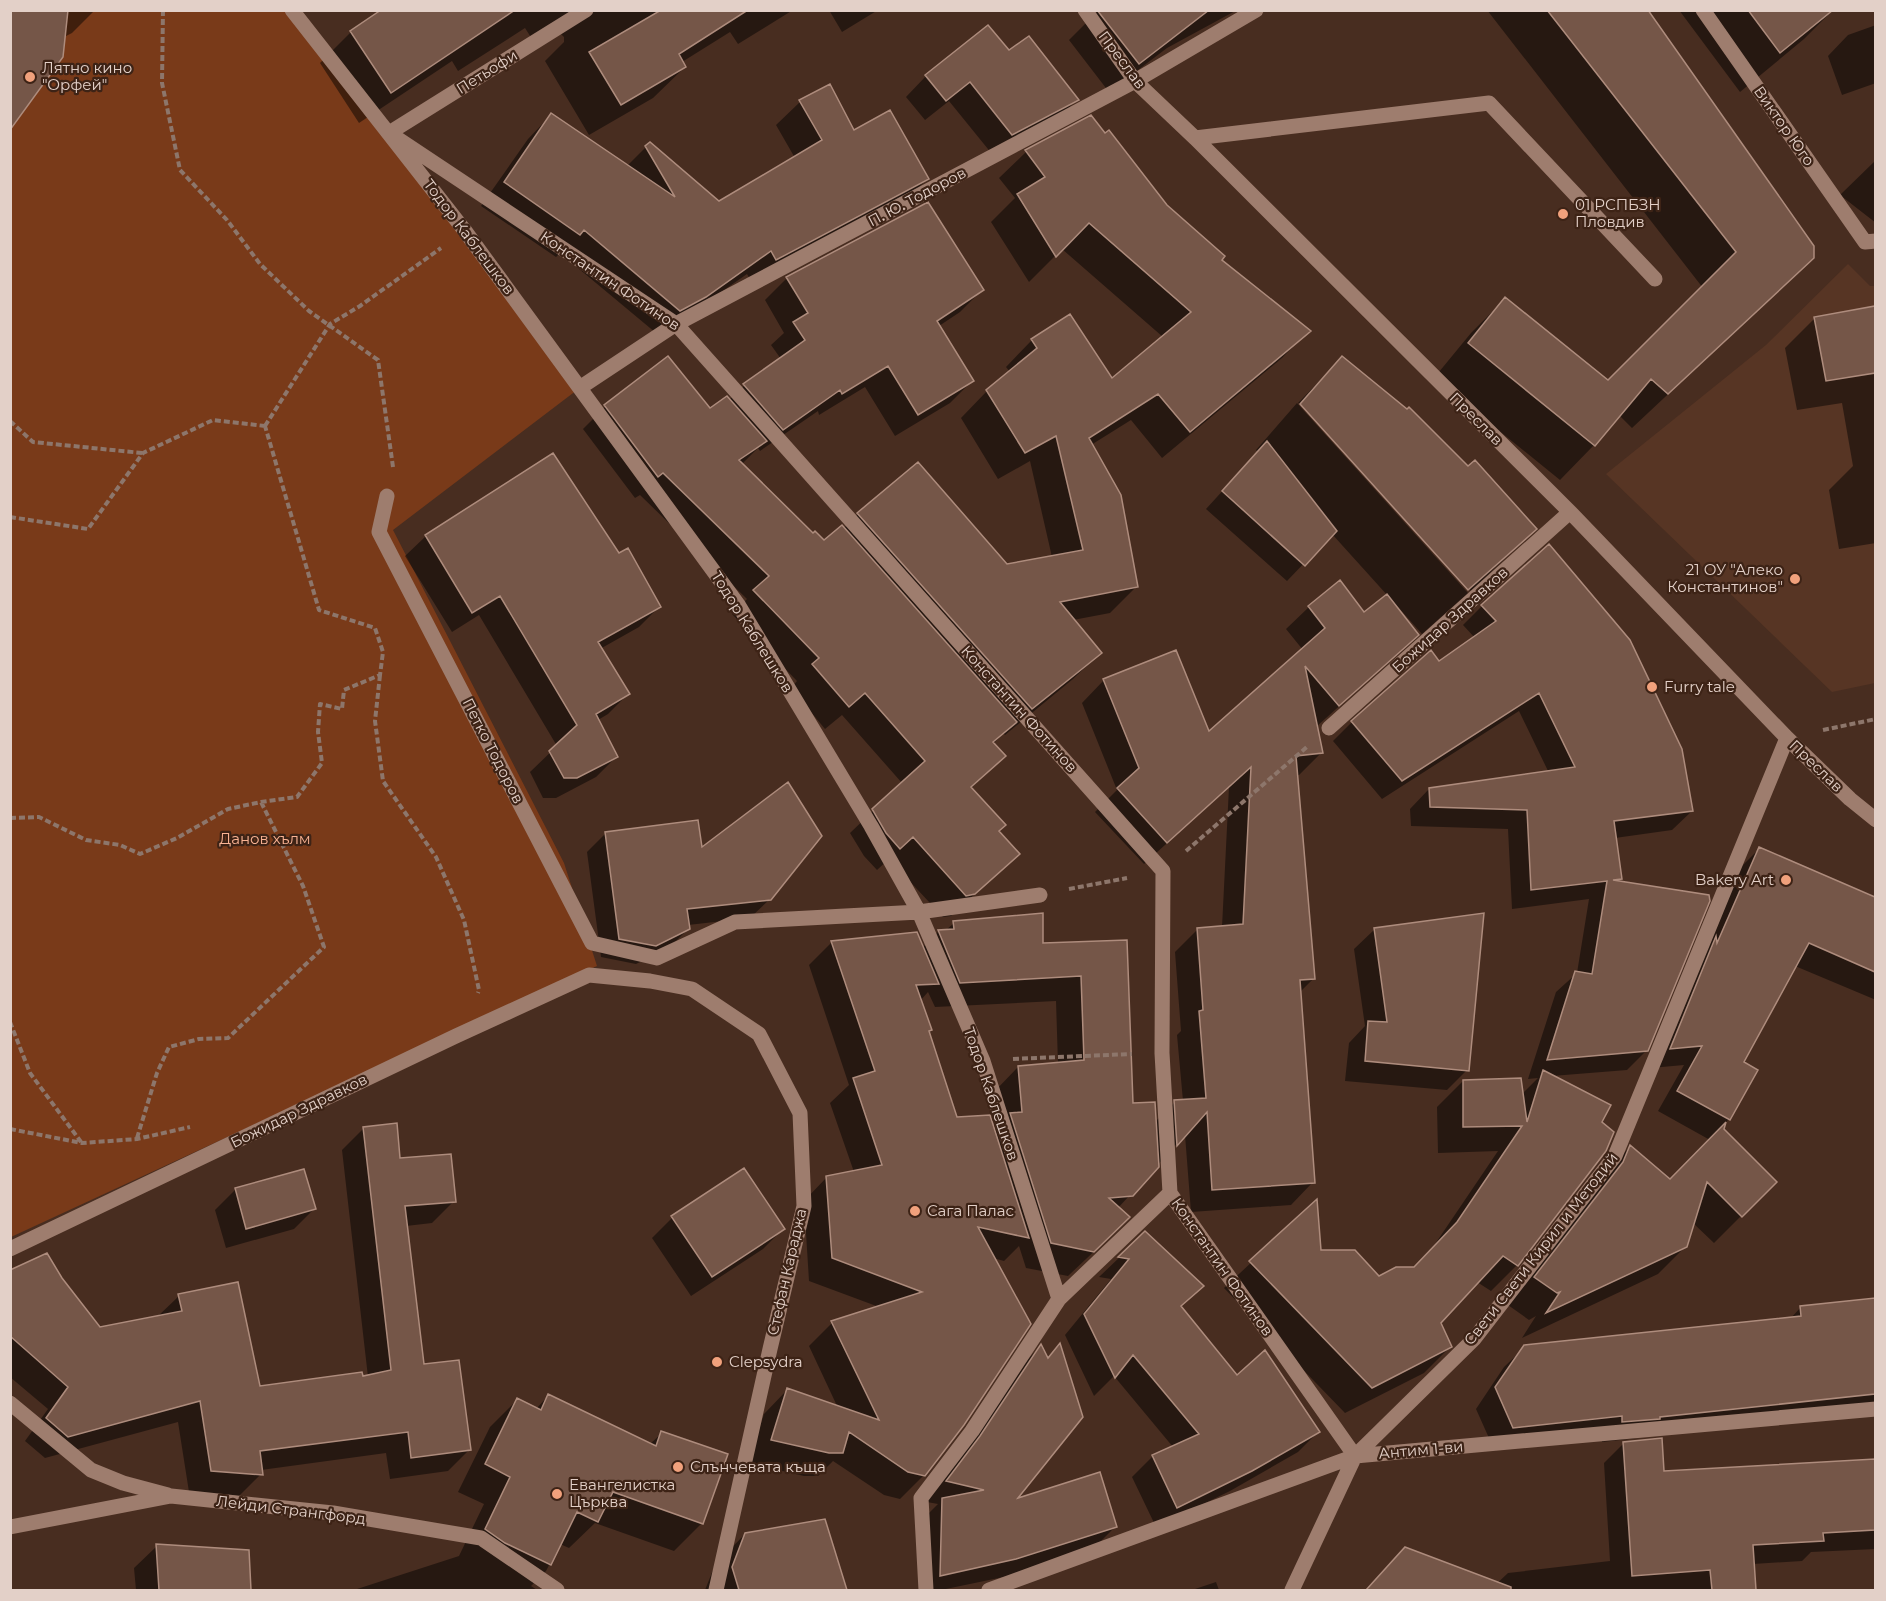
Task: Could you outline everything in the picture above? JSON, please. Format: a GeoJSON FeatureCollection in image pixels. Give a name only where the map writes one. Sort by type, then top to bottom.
{"type":"FeatureCollection","features":[{"type":"Feature","properties":{"kind":"street","name":"Тодор Каблешков"},"geometry":{"type":"LineString","coordinates":[[292,10],[465,231],[740,606],[871,826],[919,912],[982,1061],[1059,1299]]}},
{"type":"Feature","properties":{"kind":"street","name":"Петьофи"},"geometry":{"type":"LineString","coordinates":[[389,133],[586,10]]}},
{"type":"Feature","properties":{"kind":"street","name":"Преслав"},"geometry":{"type":"LineString","coordinates":[[1085,10],[1135,81],[1570,512],[1787,738],[1875,820]]}},
{"type":"Feature","properties":{"kind":"street","name":"П. Ю. Тодоров"},"geometry":{"type":"LineString","coordinates":[[580,387],[676,324],[1135,81],[1256,10]]}},
{"type":"Feature","properties":{"kind":"street","name":"Виктор Юго"},"geometry":{"type":"LineString","coordinates":[[1703,10],[1870,242]]}},
{"type":"Feature","properties":{"kind":"street"},"geometry":{"type":"LineString","coordinates":[[1195,138],[1490,103],[1655,279]]}},
{"type":"Feature","properties":{"kind":"street","name":"Константин Фотинов"},"geometry":{"type":"LineString","coordinates":[[389,133],[676,324],[1163,871],[1162,1053],[1170,1192],[1355,1456]]}},
{"type":"Feature","properties":{"kind":"street","name":"Петко Тодоров"},"geometry":{"type":"LineString","coordinates":[[387,496],[379,532],[592,943],[657,958],[735,922],[919,912]]}},
{"type":"Feature","properties":{"kind":"street","name":"Божидар Здравков"},"geometry":{"type":"LineString","coordinates":[[1329,728],[1570,512]]}},
{"type":"Feature","properties":{"kind":"street","name":"Свети Свети Кирил и Методий"},"geometry":{"type":"LineString","coordinates":[[1292,1590],[1355,1456],[1474,1339],[1616,1156],[1787,738]]}},
{"type":"Feature","properties":{"kind":"street"},"geometry":{"type":"LineString","coordinates":[[919,912],[1040,895]]}},
{"type":"Feature","properties":{"kind":"street","name":"Божидар Здравков"},"geometry":{"type":"LineString","coordinates":[[10,1249],[589,975]]}},
{"type":"Feature","properties":{"kind":"street","name":"Стефан Караджа"},"geometry":{"type":"LineString","coordinates":[[589,975],[650,981],[692,989],[759,1034],[800,1113],[804,1206],[716,1590]]}},
{"type":"Feature","properties":{"kind":"street"},"geometry":{"type":"LineString","coordinates":[[926,1590],[921,1498],[972,1431],[1059,1299],[1170,1192]]}},
{"type":"Feature","properties":{"kind":"street"},"geometry":{"type":"LineString","coordinates":[[10,1403],[91,1470],[123,1483],[171,1496]]}},
{"type":"Feature","properties":{"kind":"street","name":"Антим 1-ви"},"geometry":{"type":"LineString","coordinates":[[989,1590],[1355,1456],[1875,1409]]}},
{"type":"Feature","properties":{"kind":"street","name":"Лейди Странгфорд"},"geometry":{"type":"LineString","coordinates":[[10,1527],[171,1496],[333,1513],[481,1538],[557,1590]]}},
{"type":"Feature","properties":{"kind":"path"},"geometry":{"type":"LineString","coordinates":[[163,10],[162,83],[180,170],[227,220],[260,264],[309,311],[378,360],[394,476],[387,496]]}},
{"type":"Feature","properties":{"kind":"path"},"geometry":{"type":"LineString","coordinates":[[456,1036],[479,990],[464,920],[436,857],[383,782],[375,721],[383,652],[375,628],[319,610],[265,426],[330,324],[360,306],[465,231]]}},
{"type":"Feature","properties":{"kind":"path"},"geometry":{"type":"LineString","coordinates":[[10,517],[88,529],[143,453],[213,420],[265,426]]}},
{"type":"Feature","properties":{"kind":"path"},"geometry":{"type":"LineString","coordinates":[[10,421],[33,442],[143,453]]}},
{"type":"Feature","properties":{"kind":"path"},"geometry":{"type":"LineString","coordinates":[[10,818],[39,817],[86,840],[120,845],[140,854],[177,838],[228,809],[297,797],[321,763],[318,732],[320,704],[342,709],[344,690],[380,675]]}},
{"type":"Feature","properties":{"kind":"path"},"geometry":{"type":"LineString","coordinates":[[1787,738],[1875,719]]}},
{"type":"Feature","properties":{"kind":"path"},"geometry":{"type":"LineString","coordinates":[[1040,895],[1163,871],[1329,728]]}},
{"type":"Feature","properties":{"kind":"path"},"geometry":{"type":"LineString","coordinates":[[137,1139],[157,1073],[169,1047],[199,1039],[228,1038],[324,947],[303,886],[261,802]]}},
{"type":"Feature","properties":{"kind":"path"},"geometry":{"type":"LineString","coordinates":[[10,1022],[30,1073],[82,1143]]}},
{"type":"Feature","properties":{"kind":"path"},"geometry":{"type":"LineString","coordinates":[[982,1061],[1162,1053]]}},
{"type":"Feature","properties":{"kind":"path"},"geometry":{"type":"LineString","coordinates":[[10,1130],[82,1143],[137,1139],[190,1127]]}},
{"type":"Feature","properties":{"kind":"shaded area","name":"21 ОУ \"Алеко Константинов\""},"geometry":{"type":"Polygon","coordinates":[[[1848,264],[1870,286],[1875,286],[1875,683],[1832,692],[1606,474],[1766,345],[1848,264]]]}},
{"type":"Feature","properties":{"kind":"green space","name":"Данов хълм"},"geometry":{"type":"Polygon","coordinates":[[[10,11],[292,11],[581,387],[393,530],[564,863],[597,966],[11,1237],[10,11]]]}},
{"type":"Feature","properties":{"kind":"building","name":"Лятно кино \"Орфей\""},"geometry":{"type":"Polygon","coordinates":[[[10,10],[68,10],[63,57],[10,130],[10,10]]]}},
{"type":"Feature","properties":{"kind":"building"},"geometry":{"type":"Polygon","coordinates":[[[381,10],[515,10],[391,93],[350,31],[381,10]]]}},
{"type":"Feature","properties":{"kind":"building"},"geometry":{"type":"Polygon","coordinates":[[[661,10],[748,10],[679,54],[686,67],[621,105],[589,52],[661,10]]]}},
{"type":"Feature","properties":{"kind":"building"},"geometry":{"type":"Polygon","coordinates":[[[1097,10],[1209,10],[1139,64],[1097,10]]]}},
{"type":"Feature","properties":{"kind":"building"},"geometry":{"type":"Polygon","coordinates":[[[1547,10],[1648,10],[1814,246],[1814,258],[1668,394],[1651,379],[1595,446],[1468,343],[1505,297],[1608,380],[1736,252],[1547,10]]]}},
{"type":"Feature","properties":{"kind":"building"},"geometry":{"type":"Polygon","coordinates":[[[1748,10],[1833,10],[1780,53],[1748,10]]]}},
{"type":"Feature","properties":{"kind":"building"},"geometry":{"type":"Polygon","coordinates":[[[988,25],[1009,50],[1029,36],[1079,100],[1012,135],[970,82],[946,101],[925,75],[988,25]]]}},
{"type":"Feature","properties":{"kind":"building"},"geometry":{"type":"Polygon","coordinates":[[[830,84],[854,130],[890,110],[929,179],[776,260],[771,251],[706,297],[680,311],[584,230],[580,235],[504,182],[551,113],[675,197],[645,146],[650,142],[719,201],[822,140],[799,100],[830,84]]]}},
{"type":"Feature","properties":{"kind":"building"},"geometry":{"type":"Polygon","coordinates":[[[1091,115],[1105,133],[1109,130],[1167,205],[1225,256],[1222,260],[1311,331],[1190,432],[1158,394],[1089,438],[1121,495],[1138,587],[1060,602],[1102,653],[1032,709],[857,513],[918,462],[1007,564],[1083,550],[1056,436],[1025,453],[986,390],[1037,348],[1031,339],[1070,314],[1112,378],[1191,312],[1089,223],[1056,257],[1017,194],[1045,177],[1025,150],[1091,115]]]}},
{"type":"Feature","properties":{"kind":"building"},"geometry":{"type":"Polygon","coordinates":[[[928,202],[984,290],[937,321],[974,381],[918,415],[888,366],[842,394],[840,390],[783,430],[743,384],[805,340],[793,322],[808,313],[786,277],[928,202]]]}},
{"type":"Feature","properties":{"kind":"building"},"geometry":{"type":"Polygon","coordinates":[[[1875,306],[1875,373],[1826,381],[1814,317],[1875,306]]]}},
{"type":"Feature","properties":{"kind":"building"},"geometry":{"type":"Polygon","coordinates":[[[668,356],[710,408],[727,396],[767,441],[739,460],[813,533],[815,531],[824,540],[842,525],[1017,722],[993,742],[1006,756],[971,787],[1006,825],[999,831],[1020,854],[975,894],[966,896],[913,837],[900,849],[886,833],[872,809],[925,761],[865,693],[849,707],[812,664],[819,658],[753,590],[769,576],[663,473],[658,477],[604,405],[668,356]]]}},
{"type":"Feature","properties":{"kind":"building"},"geometry":{"type":"Polygon","coordinates":[[[1342,356],[1407,409],[1409,407],[1468,466],[1475,460],[1537,529],[1468,590],[1300,404],[1342,356]]]}},
{"type":"Feature","properties":{"kind":"building"},"geometry":{"type":"Polygon","coordinates":[[[1267,441],[1337,531],[1305,566],[1222,491],[1267,441]]]}},
{"type":"Feature","properties":{"kind":"building"},"geometry":{"type":"Polygon","coordinates":[[[553,453],[619,553],[628,548],[661,607],[598,642],[630,694],[596,714],[618,757],[577,778],[564,778],[549,751],[577,725],[500,596],[472,613],[425,535],[553,453]]]}},
{"type":"Feature","properties":{"kind":"building"},"geometry":{"type":"Polygon","coordinates":[[[1549,544],[1630,640],[1682,749],[1693,811],[1614,821],[1622,879],[1613,880],[1709,895],[1710,901],[1648,1051],[1547,1060],[1575,971],[1592,974],[1607,881],[1531,890],[1527,810],[1430,807],[1429,788],[1575,767],[1539,693],[1402,781],[1351,721],[1431,650],[1439,661],[1496,621],[1481,605],[1549,544]]]}},
{"type":"Feature","properties":{"kind":"building"},"geometry":{"type":"Polygon","coordinates":[[[1340,580],[1364,612],[1387,594],[1419,635],[1339,706],[1305,666],[1323,753],[1296,756],[1315,979],[1300,980],[1315,1183],[1212,1190],[1207,1112],[1177,1146],[1174,1100],[1206,1098],[1199,1011],[1203,1010],[1197,928],[1243,924],[1251,767],[1167,843],[1117,788],[1139,768],[1103,679],[1176,650],[1209,731],[1325,628],[1308,606],[1340,580]]]}},
{"type":"Feature","properties":{"kind":"building"},"geometry":{"type":"Polygon","coordinates":[[[788,782],[822,836],[771,900],[687,909],[690,929],[656,946],[619,939],[605,832],[698,820],[702,847],[788,782]]]}},
{"type":"Feature","properties":{"kind":"building"},"geometry":{"type":"Polygon","coordinates":[[[1759,847],[1875,897],[1875,972],[1809,943],[1744,1062],[1758,1070],[1730,1120],[1677,1091],[1702,1046],[1670,1049],[1716,936],[1717,943],[1759,847]]]}},
{"type":"Feature","properties":{"kind":"building"},"geometry":{"type":"Polygon","coordinates":[[[1043,913],[1043,943],[1127,940],[1133,1103],[1155,1102],[1159,1167],[1133,1196],[1109,1198],[1130,1217],[1094,1252],[1051,1243],[1010,1113],[1022,1112],[1018,1066],[1084,1060],[1081,976],[960,983],[938,930],[954,929],[953,921],[1043,913]]]}},
{"type":"Feature","properties":{"kind":"building"},"geometry":{"type":"Polygon","coordinates":[[[1484,913],[1469,1071],[1365,1061],[1368,1021],[1387,1022],[1374,928],[1484,913]]]}},
{"type":"Feature","properties":{"kind":"building"},"geometry":{"type":"Polygon","coordinates":[[[917,932],[939,984],[916,985],[932,1030],[929,1031],[957,1117],[990,1115],[1029,1238],[978,1227],[1031,1324],[964,1425],[925,1476],[908,1472],[849,1432],[843,1453],[829,1453],[771,1440],[787,1388],[879,1420],[831,1321],[922,1292],[832,1258],[826,1176],[882,1165],[853,1078],[875,1071],[831,941],[917,932]]]}},
{"type":"Feature","properties":{"kind":"building"},"geometry":{"type":"Polygon","coordinates":[[[1543,1070],[1611,1105],[1602,1122],[1614,1132],[1606,1151],[1518,1266],[1503,1256],[1441,1323],[1452,1347],[1372,1388],[1249,1261],[1317,1199],[1321,1250],[1355,1250],[1379,1276],[1396,1267],[1414,1267],[1457,1222],[1522,1126],[1463,1127],[1463,1080],[1521,1078],[1527,1122],[1543,1070]]]}},
{"type":"Feature","properties":{"kind":"building"},"geometry":{"type":"Polygon","coordinates":[[[1726,1122],[1724,1129],[1777,1182],[1742,1217],[1707,1182],[1687,1247],[1546,1313],[1560,1292],[1557,1293],[1534,1277],[1623,1162],[1630,1145],[1670,1179],[1726,1122]]]}},
{"type":"Feature","properties":{"kind":"building"},"geometry":{"type":"Polygon","coordinates":[[[397,1123],[400,1158],[451,1154],[456,1202],[405,1206],[424,1364],[459,1360],[471,1450],[411,1458],[408,1432],[260,1451],[263,1475],[211,1471],[200,1401],[68,1437],[46,1418],[68,1387],[10,1336],[10,1270],[47,1253],[62,1278],[100,1327],[182,1311],[178,1294],[238,1282],[260,1386],[362,1372],[363,1376],[391,1370],[363,1127],[397,1123]]]}},
{"type":"Feature","properties":{"kind":"building"},"geometry":{"type":"Polygon","coordinates":[[[744,1168],[785,1229],[712,1277],[671,1216],[744,1168]]]}},
{"type":"Feature","properties":{"kind":"building"},"geometry":{"type":"Polygon","coordinates":[[[304,1169],[316,1209],[246,1229],[235,1188],[304,1169]]]}},
{"type":"Feature","properties":{"kind":"building"},"geometry":{"type":"Polygon","coordinates":[[[1145,1231],[1204,1286],[1181,1306],[1237,1375],[1265,1350],[1320,1432],[1252,1471],[1177,1508],[1152,1455],[1199,1434],[1133,1355],[1115,1378],[1084,1314],[1129,1259],[1118,1257],[1145,1231]]]}},
{"type":"Feature","properties":{"kind":"building"},"geometry":{"type":"Polygon","coordinates":[[[1875,1298],[1875,1394],[1660,1417],[1660,1419],[1622,1422],[1622,1416],[1513,1428],[1495,1387],[1524,1345],[1801,1316],[1800,1306],[1875,1298]]]}},
{"type":"Feature","properties":{"kind":"building"},"geometry":{"type":"Polygon","coordinates":[[[1060,1343],[1083,1417],[1018,1498],[1100,1472],[1117,1527],[1016,1559],[940,1576],[942,1498],[984,1490],[946,1481],[980,1436],[1041,1344],[1048,1358],[1060,1343]]]}},
{"type":"Feature","properties":{"kind":"building","name":"Евангелистка Църква"},"geometry":{"type":"Polygon","coordinates":[[[548,1394],[656,1446],[661,1431],[728,1454],[703,1524],[613,1492],[598,1522],[577,1512],[551,1565],[505,1543],[485,1529],[510,1477],[485,1464],[517,1398],[541,1410],[548,1394]]]}},
{"type":"Feature","properties":{"kind":"building"},"geometry":{"type":"Polygon","coordinates":[[[1662,1438],[1664,1471],[1875,1459],[1875,1530],[1823,1533],[1824,1541],[1753,1545],[1756,1590],[1712,1590],[1710,1570],[1632,1576],[1623,1442],[1662,1438]]]}},
{"type":"Feature","properties":{"kind":"building"},"geometry":{"type":"Polygon","coordinates":[[[825,1519],[847,1590],[739,1590],[732,1567],[745,1533],[825,1519]]]}},
{"type":"Feature","properties":{"kind":"building"},"geometry":{"type":"Polygon","coordinates":[[[156,1544],[249,1550],[251,1590],[159,1590],[156,1544]]]}},
{"type":"Feature","properties":{"kind":"building"},"geometry":{"type":"Polygon","coordinates":[[[1405,1547],[1511,1587],[1511,1590],[1366,1590],[1405,1547]]]}},
{"type":"Feature","properties":{"kind":"place","name":"Лятно кино \"Орфей\""},"geometry":{"type":"Point","coordinates":[30,77]}},
{"type":"Feature","properties":{"kind":"place","name":"01 РСПБЗН Пловдив"},"geometry":{"type":"Point","coordinates":[1563,214]}},
{"type":"Feature","properties":{"kind":"place","name":"21 ОУ \"Алеко Константинов\""},"geometry":{"type":"Point","coordinates":[1795,579]}},
{"type":"Feature","properties":{"kind":"place","name":"Furry tale"},"geometry":{"type":"Point","coordinates":[1652,687]}},
{"type":"Feature","properties":{"kind":"place","name":"Bakery Art"},"geometry":{"type":"Point","coordinates":[1786,880]}},
{"type":"Feature","properties":{"kind":"place","name":"Сага Палас"},"geometry":{"type":"Point","coordinates":[915,1211]}},
{"type":"Feature","properties":{"kind":"place","name":"Clepsydra"},"geometry":{"type":"Point","coordinates":[717,1362]}},
{"type":"Feature","properties":{"kind":"place","name":"Слънчевата къща"},"geometry":{"type":"Point","coordinates":[678,1467]}},
{"type":"Feature","properties":{"kind":"place","name":"Евангелистка Църква"},"geometry":{"type":"Point","coordinates":[557,1494]}}]}
